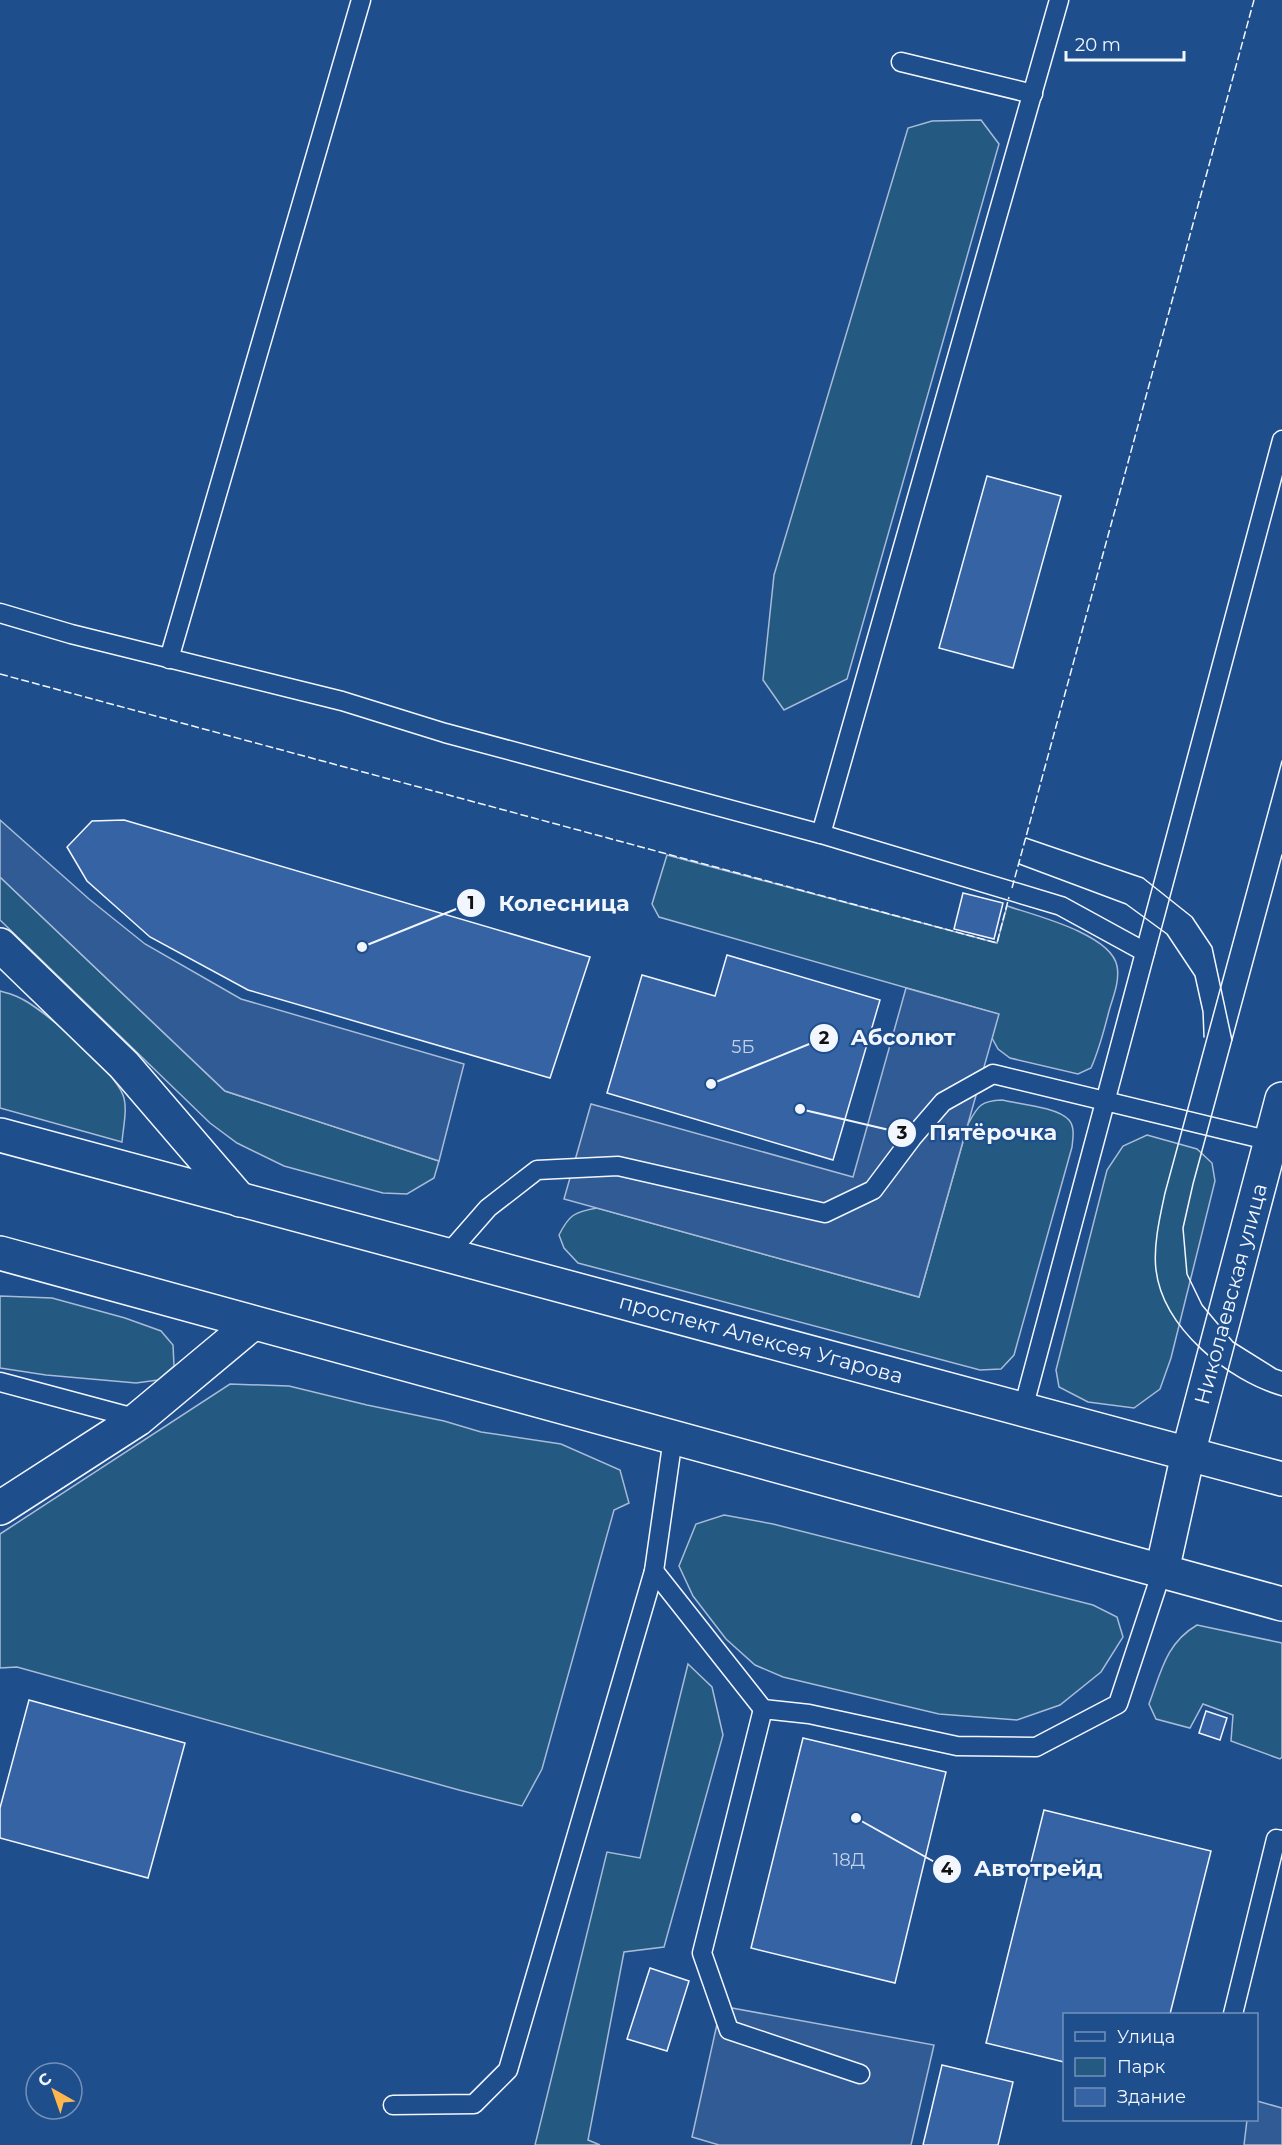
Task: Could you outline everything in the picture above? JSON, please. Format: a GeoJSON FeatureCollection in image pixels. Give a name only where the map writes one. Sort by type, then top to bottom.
{"type":"FeatureCollection","features":[{"type":"Feature","properties":{"kind":"main road"},"geometry":{"type":"LineString","coordinates":[[0,945],[124,1065],[240,1200]]}},
{"type":"Feature","properties":{"kind":"main road","name":"Николаевская улица"},"geometry":{"type":"LineString","coordinates":[[1162,1571],[1188,1454],[1276,1143],[1282,1099]]}},
{"type":"Feature","properties":{"kind":"main road","name":"проспект Алексея Угарова"},"geometry":{"type":"LineString","coordinates":[[0,1135],[1282,1479]]}},
{"type":"Feature","properties":{"kind":"main road"},"geometry":{"type":"LineString","coordinates":[[0,1253],[1282,1604]]}},
{"type":"Feature","properties":{"kind":"main road"},"geometry":{"type":"LineString","coordinates":[[0,1508],[138,1419],[253,1323]]}},
{"type":"Feature","properties":{"kind":"lane"},"geometry":{"type":"LineString","coordinates":[[170,659],[361,0]]}},
{"type":"Feature","properties":{"kind":"lane"},"geometry":{"type":"LineString","coordinates":[[821,834],[1059,0]]}},
{"type":"Feature","properties":{"kind":"lane"},"geometry":{"type":"LineString","coordinates":[[901,62],[1033,94]]}},
{"type":"Feature","properties":{"kind":"lane"},"geometry":{"type":"LineString","coordinates":[[1023,1409],[1282,440]]}},
{"type":"Feature","properties":{"kind":"lane"},"geometry":{"type":"LineString","coordinates":[[0,613],[71,634],[342,701],[511,751],[821,834],[1061,906],[1145,952]]}},
{"type":"Feature","properties":{"kind":"lane"},"geometry":{"type":"LineString","coordinates":[[446,1256],[488,1208],[537,1170],[618,1166],[825,1213],[873,1190],[912,1138],[943,1102],[993,1074],[1276,1143]]}},
{"type":"Feature","properties":{"kind":"lane"},"geometry":{"type":"LineString","coordinates":[[0,1382],[138,1419]]}},
{"type":"Feature","properties":{"kind":"lane"},"geometry":{"type":"LineString","coordinates":[[393,2105],[474,2104],[508,2070],[654,1571],[673,1438]]}},
{"type":"Feature","properties":{"kind":"lane"},"geometry":{"type":"LineString","coordinates":[[654,1571],[763,1709],[809,1714],[957,1746],[1036,1748],[1118,1704],[1162,1571]]}},
{"type":"Feature","properties":{"kind":"lane"},"geometry":{"type":"LineString","coordinates":[[763,1709],[702,1953],[729,2030],[860,2074]]}},
{"type":"Feature","properties":{"kind":"lane"},"geometry":{"type":"LineString","coordinates":[[1233,2013],[1276,1839],[1282,1840]]}},
{"type":"Feature","properties":{"kind":"green space"},"geometry":{"type":"Polygon","coordinates":[[[981,120],[999,144],[847,679],[784,710],[763,680],[774,575],[908,128],[932,121],[981,120]]]}},
{"type":"Feature","properties":{"kind":"green space"},"geometry":{"type":"Polygon","coordinates":[[[667,855],[997,943],[1007,906],[1087,935],[1112,955],[1118,972],[1114,995],[1091,1068],[1078,1074],[1010,1058],[998,1049],[992,1038],[998,1014],[659,917],[652,904],[667,855]]]}},
{"type":"Feature","properties":{"kind":"green space"},"geometry":{"type":"Polygon","coordinates":[[[0,877],[225,1091],[439,1161],[434,1178],[407,1194],[383,1193],[284,1166],[237,1143],[210,1123],[0,920],[0,877]]]}},
{"type":"Feature","properties":{"kind":"green space"},"geometry":{"type":"Polygon","coordinates":[[[0,991],[18,997],[44,1013],[92,1056],[117,1084],[124,1100],[122,1142],[0,1108],[0,991]]]}},
{"type":"Feature","properties":{"kind":"green space"},"geometry":{"type":"Polygon","coordinates":[[[1002,1100],[1056,1112],[1069,1120],[1073,1133],[1072,1147],[1014,1355],[1001,1369],[980,1370],[578,1263],[564,1248],[559,1235],[573,1216],[597,1208],[919,1297],[968,1124],[974,1113],[984,1103],[1002,1100]]]}},
{"type":"Feature","properties":{"kind":"green space"},"geometry":{"type":"Polygon","coordinates":[[[1147,1135],[1197,1149],[1212,1163],[1215,1181],[1171,1358],[1160,1389],[1134,1408],[1088,1402],[1059,1387],[1056,1370],[1107,1170],[1123,1146],[1147,1135]]]}},
{"type":"Feature","properties":{"kind":"green space"},"geometry":{"type":"Polygon","coordinates":[[[0,1296],[52,1298],[125,1318],[161,1331],[173,1345],[174,1366],[158,1380],[136,1383],[46,1375],[0,1368],[0,1296]]]}},
{"type":"Feature","properties":{"kind":"green space"},"geometry":{"type":"Polygon","coordinates":[[[230,1384],[289,1386],[444,1421],[481,1432],[561,1444],[620,1470],[629,1503],[614,1510],[542,1769],[522,1806],[17,1667],[0,1668],[0,1534],[230,1384]]]}},
{"type":"Feature","properties":{"kind":"green space"},"geometry":{"type":"Polygon","coordinates":[[[724,1515],[773,1524],[1093,1605],[1117,1617],[1123,1637],[1101,1672],[1060,1705],[1017,1720],[939,1714],[783,1677],[755,1665],[726,1639],[693,1596],[679,1566],[696,1524],[724,1515]]]}},
{"type":"Feature","properties":{"kind":"green space"},"geometry":{"type":"Polygon","coordinates":[[[1197,1625],[1282,1643],[1282,1757],[1280,1759],[1231,1741],[1233,1715],[1203,1704],[1190,1728],[1156,1719],[1149,1704],[1161,1670],[1178,1640],[1197,1625]]]}},
{"type":"Feature","properties":{"kind":"green space"},"geometry":{"type":"Polygon","coordinates":[[[688,1664],[712,1687],[723,1735],[664,1947],[624,1952],[588,2140],[600,2145],[535,2145],[607,1852],[640,1858],[688,1664]]]}},
{"type":"Feature","properties":{"kind":"shaded area"},"geometry":{"type":"Polygon","coordinates":[[[0,820],[89,899],[145,944],[241,999],[464,1064],[439,1161],[225,1091],[0,877],[0,820]]]}},
{"type":"Feature","properties":{"kind":"shaded area"},"geometry":{"type":"Polygon","coordinates":[[[906,988],[999,1014],[919,1297],[564,1199],[591,1104],[853,1177],[906,988]]]}},
{"type":"Feature","properties":{"kind":"shaded area"},"geometry":{"type":"Polygon","coordinates":[[[721,2006],[934,2045],[911,2145],[719,2145],[692,2137],[721,2006]]]}},
{"type":"Feature","properties":{"kind":"shaded area"},"geometry":{"type":"Polygon","coordinates":[[[1258,2101],[1282,2108],[1282,2145],[1244,2145],[1247,2121],[1258,2121],[1258,2101]]]}},
{"type":"Feature","properties":{"kind":"building"},"geometry":{"type":"Polygon","coordinates":[[[987,476],[1061,496],[1013,668],[939,648],[987,476]]]}},
{"type":"Feature","properties":{"kind":"building"},"geometry":{"type":"Polygon","coordinates":[[[124,820],[590,957],[550,1078],[248,990],[150,937],[87,881],[67,847],[92,821],[124,820]]]}},
{"type":"Feature","properties":{"kind":"building"},"geometry":{"type":"Polygon","coordinates":[[[963,893],[1003,903],[994,939],[954,929],[963,893]]]}},
{"type":"Feature","properties":{"kind":"building"},"geometry":{"type":"Polygon","coordinates":[[[727,955],[880,1000],[833,1160],[607,1093],[642,975],[715,996],[727,955]]]}},
{"type":"Feature","properties":{"kind":"building"},"geometry":{"type":"Polygon","coordinates":[[[29,1700],[185,1743],[148,1878],[0,1838],[0,1808],[29,1700]]]}},
{"type":"Feature","properties":{"kind":"building"},"geometry":{"type":"Polygon","coordinates":[[[1206,1711],[1227,1718],[1220,1740],[1199,1733],[1206,1711]]]}},
{"type":"Feature","properties":{"kind":"building"},"geometry":{"type":"Polygon","coordinates":[[[803,1738],[946,1772],[895,1983],[751,1948],[803,1738]]]}},
{"type":"Feature","properties":{"kind":"building"},"geometry":{"type":"Polygon","coordinates":[[[1044,1810],[1211,1851],[1170,2013],[1063,2013],[1063,2062],[986,2043],[1044,1810]]]}},
{"type":"Feature","properties":{"kind":"building"},"geometry":{"type":"Polygon","coordinates":[[[650,1968],[689,1981],[667,2051],[627,2039],[650,1968]]]}},
{"type":"Feature","properties":{"kind":"building"},"geometry":{"type":"Polygon","coordinates":[[[942,2065],[1013,2082],[998,2145],[923,2145],[942,2065]]]}},
{"type":"Feature","properties":{"kind":"tram line"},"geometry":{"type":"LineString","coordinates":[[1282,761],[1165,1193],[1155,1251],[1156,1270],[1161,1291],[1171,1312],[1185,1331],[1220,1365],[1261,1389],[1282,1396]]}},
{"type":"Feature","properties":{"kind":"tram line"},"geometry":{"type":"LineString","coordinates":[[1026,838],[1143,878],[1192,917],[1212,947],[1232,1040]]}},
{"type":"Feature","properties":{"kind":"tram line"},"geometry":{"type":"LineString","coordinates":[[1282,855],[1183,1228],[1187,1274],[1202,1305],[1233,1342],[1282,1371]]}},
{"type":"Feature","properties":{"kind":"tram line"},"geometry":{"type":"LineString","coordinates":[[1019,864],[1126,904],[1167,934],[1195,976],[1203,1012],[1204,1037]]}},
{"type":"Feature","properties":{"kind":"fence"},"geometry":{"type":"LineString","coordinates":[[1012,888],[1254,0]]}},
{"type":"Feature","properties":{"kind":"fence"},"geometry":{"type":"LineString","coordinates":[[0,674],[997,943],[1009,897]]}},
{"type":"Feature","properties":{"kind":"place","name":"Колесница"},"geometry":{"type":"Point","coordinates":[362,947]}},
{"type":"Feature","properties":{"kind":"place","name":"Абсолют"},"geometry":{"type":"Point","coordinates":[711,1084]}},
{"type":"Feature","properties":{"kind":"place","name":"Пятёрочка"},"geometry":{"type":"Point","coordinates":[800,1109]}},
{"type":"Feature","properties":{"kind":"place","name":"Автотрейд"},"geometry":{"type":"Point","coordinates":[856,1818]}}]}
